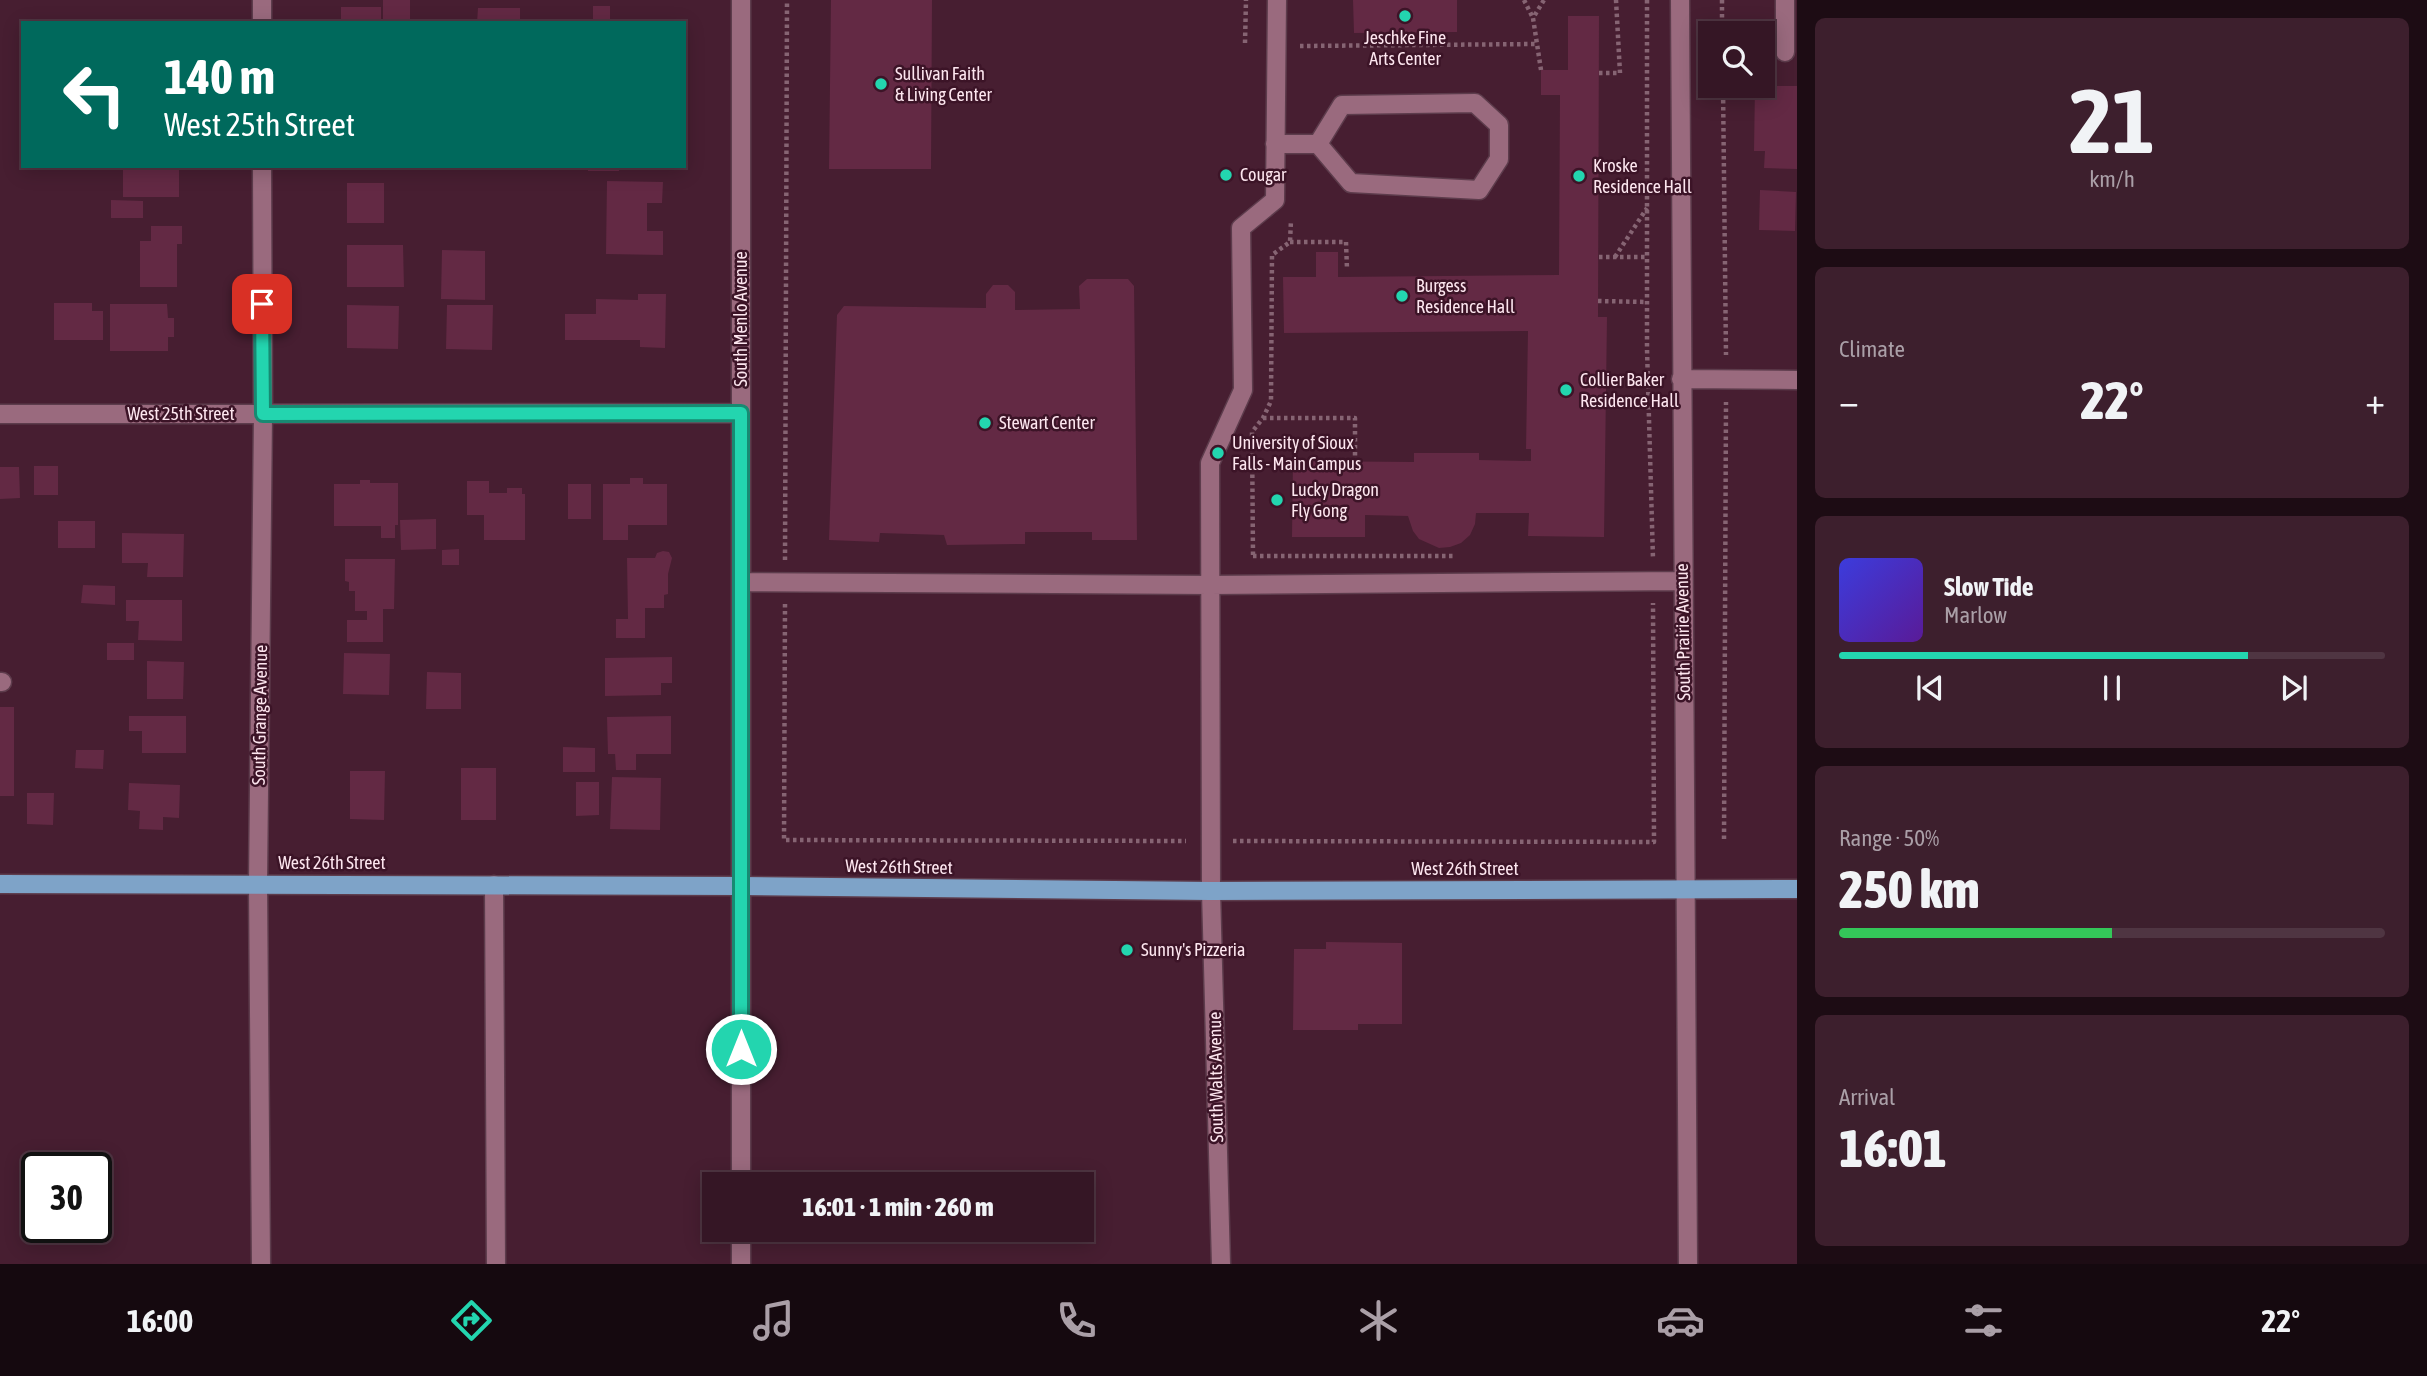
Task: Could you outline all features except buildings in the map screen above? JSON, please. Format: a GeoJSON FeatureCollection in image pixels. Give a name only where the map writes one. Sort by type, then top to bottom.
{"type":"FeatureCollection","features":[{"type":"Feature","properties":{"kind":"main road","name":"West 26th Street"},"geometry":{"type":"LineString","coordinates":[[0,884],[741,886],[1211,891],[1797,889]]}},
{"type":"Feature","properties":{"kind":"street"},"geometry":{"type":"LineString","coordinates":[[262,0],[262,21]]}},
{"type":"Feature","properties":{"kind":"street","name":"South Menlo Avenue"},"geometry":{"type":"LineString","coordinates":[[741,0],[741,1172]]}},
{"type":"Feature","properties":{"kind":"street"},"geometry":{"type":"LineString","coordinates":[[1277,0],[1275,144],[1318,144],[1351,183],[1479,190],[1499,159],[1499,125],[1475,103],[1342,105],[1318,144]]}},
{"type":"Feature","properties":{"kind":"street","name":"South Prairie Avenue"},"geometry":{"type":"LineString","coordinates":[[1680,0],[1688,1264]]}},
{"type":"Feature","properties":{"kind":"street"},"geometry":{"type":"LineString","coordinates":[[1784,0],[1785,52]]}},
{"type":"Feature","properties":{"kind":"street","name":"South Walts Avenue"},"geometry":{"type":"LineString","coordinates":[[1221,1264],[1211,891],[1210,463],[1243,390],[1241,228],[1275,200],[1275,144]]}},
{"type":"Feature","properties":{"kind":"street","name":"South Grange Avenue"},"geometry":{"type":"LineString","coordinates":[[261,1264],[258,884],[263,414],[262,168]]}},
{"type":"Feature","properties":{"kind":"street"},"geometry":{"type":"LineString","coordinates":[[1681,379],[1797,380]]}},
{"type":"Feature","properties":{"kind":"street","name":"West 25th Street"},"geometry":{"type":"LineString","coordinates":[[0,414],[741,413]]}},
{"type":"Feature","properties":{"kind":"street"},"geometry":{"type":"LineString","coordinates":[[741,582],[1210,585],[1683,580]]}},
{"type":"Feature","properties":{"kind":"street"},"geometry":{"type":"LineString","coordinates":[[494,885],[496,1264]]}},
{"type":"Feature","properties":{"kind":"street"},"geometry":{"type":"LineString","coordinates":[[741,1242],[741,1264]]}},
{"type":"Feature","properties":{"kind":"path"},"geometry":{"type":"LineString","coordinates":[[784,840],[787,0]]}},
{"type":"Feature","properties":{"kind":"path"},"geometry":{"type":"LineString","coordinates":[[1245,43],[1246,0]]}},
{"type":"Feature","properties":{"kind":"path"},"geometry":{"type":"LineString","coordinates":[[1524,0],[1533,18],[1541,70]]}},
{"type":"Feature","properties":{"kind":"path"},"geometry":{"type":"LineString","coordinates":[[1533,18],[1544,0]]}},
{"type":"Feature","properties":{"kind":"path"},"geometry":{"type":"LineString","coordinates":[[1599,74],[1620,74],[1616,0]]}},
{"type":"Feature","properties":{"kind":"path"},"geometry":{"type":"LineString","coordinates":[[1647,0],[1647,302],[1653,581],[1654,842]]}},
{"type":"Feature","properties":{"kind":"path"},"geometry":{"type":"LineString","coordinates":[[1722,0],[1722,21]]}},
{"type":"Feature","properties":{"kind":"path"},"geometry":{"type":"LineString","coordinates":[[1294,46],[1537,44]]}},
{"type":"Feature","properties":{"kind":"path"},"geometry":{"type":"LineString","coordinates":[[1723,98],[1727,380],[1724,839]]}},
{"type":"Feature","properties":{"kind":"path"},"geometry":{"type":"LineString","coordinates":[[1615,257],[1647,208]]}},
{"type":"Feature","properties":{"kind":"path"},"geometry":{"type":"LineString","coordinates":[[1290,243],[1291,218]]}},
{"type":"Feature","properties":{"kind":"path"},"geometry":{"type":"LineString","coordinates":[[1253,555],[1252,432],[1271,401],[1272,256],[1290,243],[1346,242],[1347,269]]}},
{"type":"Feature","properties":{"kind":"path"},"geometry":{"type":"LineString","coordinates":[[1599,257],[1647,257]]}},
{"type":"Feature","properties":{"kind":"path"},"geometry":{"type":"LineString","coordinates":[[1598,301],[1647,302]]}},
{"type":"Feature","properties":{"kind":"path"},"geometry":{"type":"LineString","coordinates":[[1263,418],[1355,418],[1355,462]]}},
{"type":"Feature","properties":{"kind":"place","name":"Jeschke Fine Arts Center"},"geometry":{"type":"Point","coordinates":[1405,16]}},
{"type":"Feature","properties":{"kind":"place","name":"Sullivan Faith & Living Center"},"geometry":{"type":"Point","coordinates":[881,84]}},
{"type":"Feature","properties":{"kind":"place","name":"Cougar"},"geometry":{"type":"Point","coordinates":[1226,175]}},
{"type":"Feature","properties":{"kind":"place","name":"Kroske Residence Hall"},"geometry":{"type":"Point","coordinates":[1579,176]}},
{"type":"Feature","properties":{"kind":"place","name":"Burgess Residence Hall"},"geometry":{"type":"Point","coordinates":[1402,296]}},
{"type":"Feature","properties":{"kind":"place","name":"Collier Baker Residence Hall"},"geometry":{"type":"Point","coordinates":[1566,390]}},
{"type":"Feature","properties":{"kind":"place","name":"Stewart Center"},"geometry":{"type":"Point","coordinates":[985,423]}},
{"type":"Feature","properties":{"kind":"place","name":"University of Sioux Falls - Main Campus"},"geometry":{"type":"Point","coordinates":[1218,453]}},
{"type":"Feature","properties":{"kind":"place","name":"Lucky Dragon Fly Gong"},"geometry":{"type":"Point","coordinates":[1277,500]}},
{"type":"Feature","properties":{"kind":"place","name":"Sunny's Pizzeria"},"geometry":{"type":"Point","coordinates":[1127,950]}},
{"type":"Feature","properties":{"kind":"route"},"geometry":{"type":"LineString","coordinates":[[262,304],[263,414],[741,413],[741,1049]]}}]}
